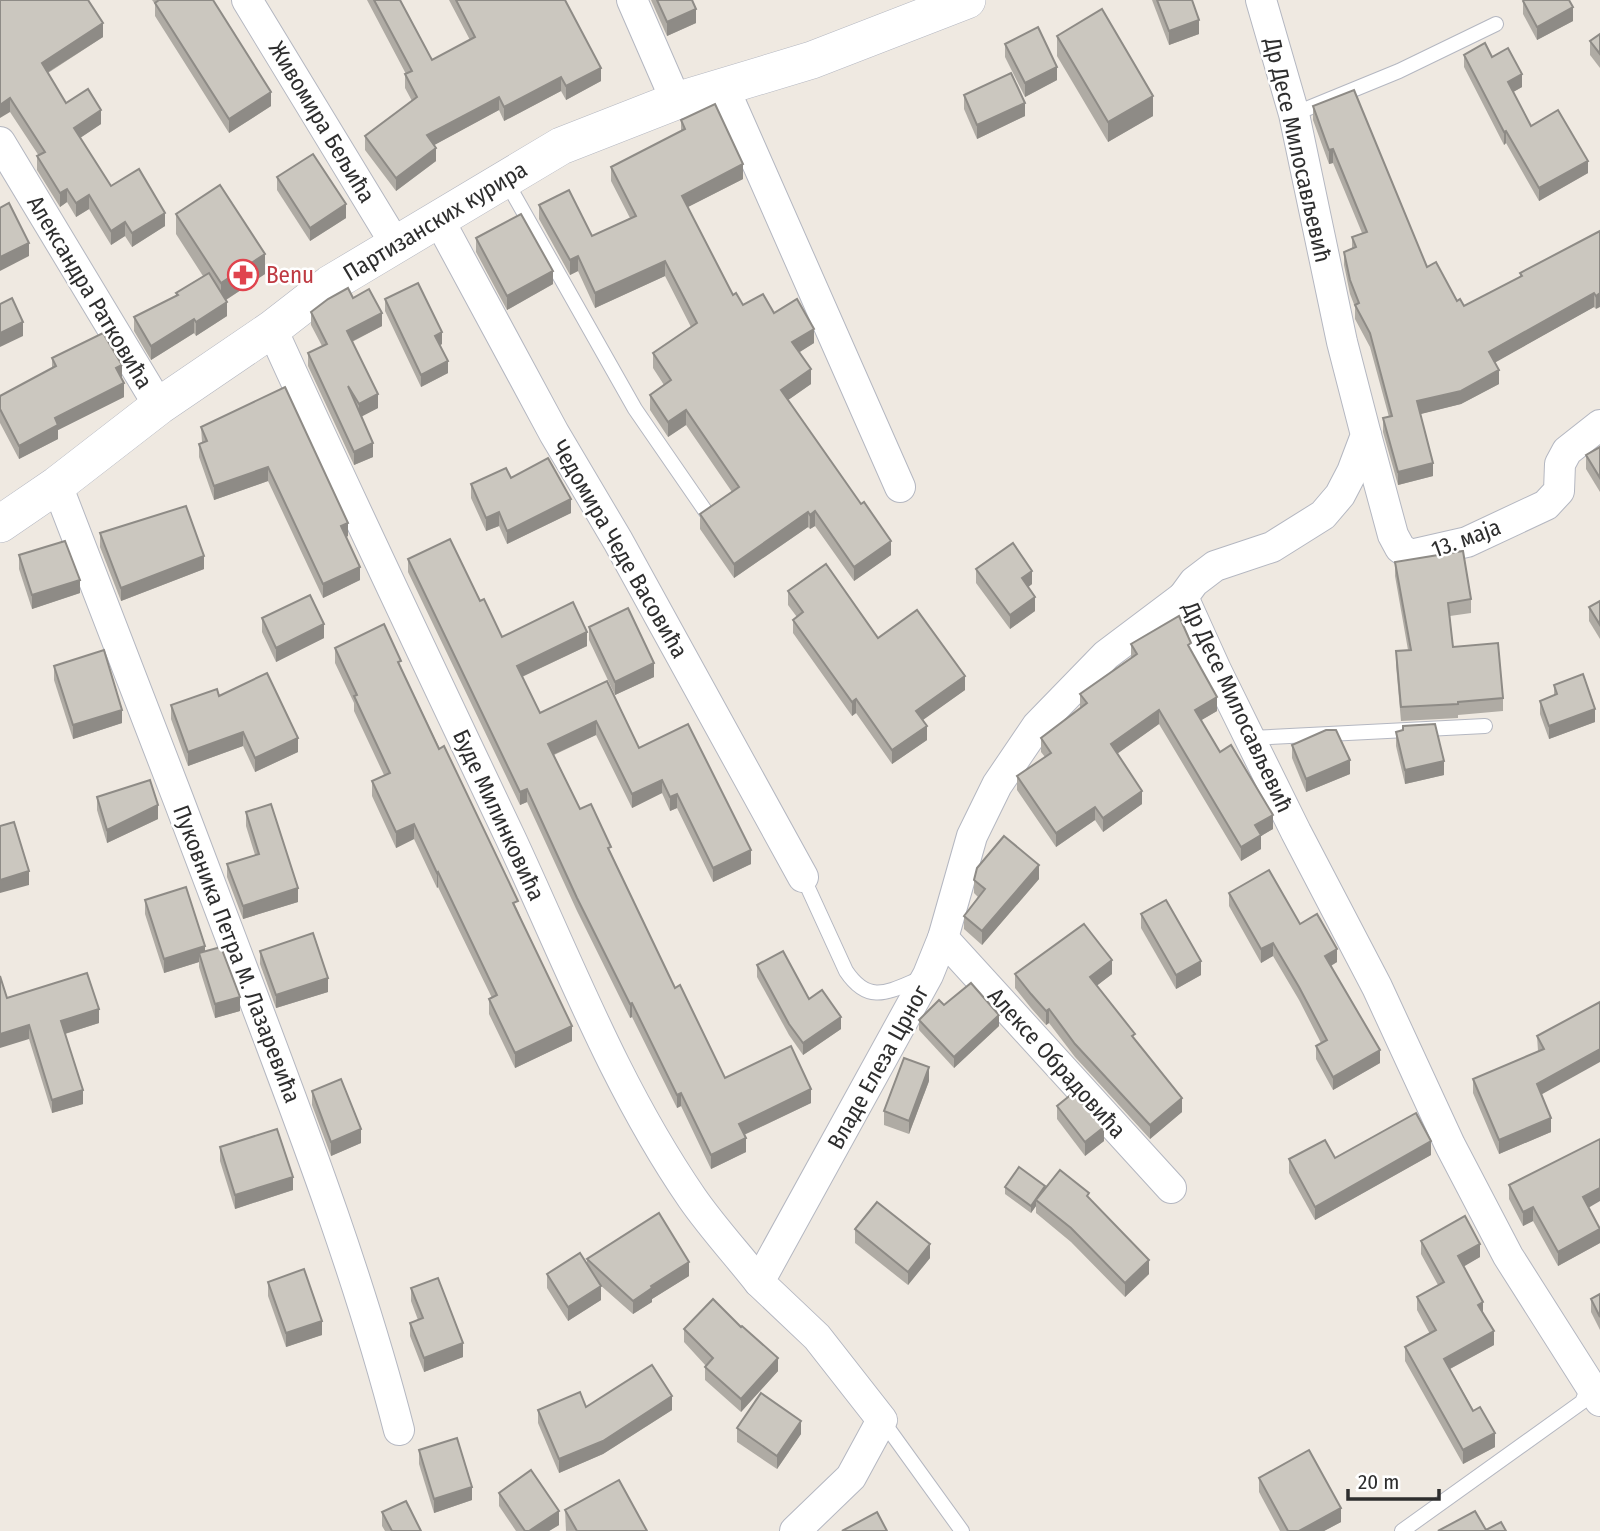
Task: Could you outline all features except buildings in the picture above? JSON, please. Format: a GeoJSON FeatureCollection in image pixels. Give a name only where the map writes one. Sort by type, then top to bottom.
{"type":"FeatureCollection","features":[{"type":"Feature","properties":{"kind":"street","name":"Живомира Бељића"},"geometry":{"type":"LineString","coordinates":[[247,0],[396,245]]}},
{"type":"Feature","properties":{"kind":"street"},"geometry":{"type":"LineString","coordinates":[[632,0],[676,101]]}},
{"type":"Feature","properties":{"kind":"street","name":"Др Десе Милосављевић"},"geometry":{"type":"LineString","coordinates":[[1261,0],[1294,114],[1342,342],[1366,435],[1340,495],[1323,515],[1272,547],[1216,566],[1194,582],[1183,597],[1296,832],[1377,987],[1450,1145],[1508,1256],[1595,1392]]}},
{"type":"Feature","properties":{"kind":"street","name":"Партизанских курира"},"geometry":{"type":"LineString","coordinates":[[0,524],[330,284],[561,146],[676,101],[812,60],[951,3]]}},
{"type":"Feature","properties":{"kind":"street"},"geometry":{"type":"LineString","coordinates":[[724,88],[900,487]]}},
{"type":"Feature","properties":{"kind":"street","name":"Александра Ратковића"},"geometry":{"type":"LineString","coordinates":[[0,142],[159,406]]}},
{"type":"Feature","properties":{"kind":"street","name":"Чедомира Чеде Васовића"},"geometry":{"type":"LineString","coordinates":[[439,220],[554,433],[618,541],[803,877]]}},
{"type":"Feature","properties":{"kind":"street","name":"Буде Милинковића"},"geometry":{"type":"LineString","coordinates":[[272,328],[527,873],[572,978],[637,1110],[692,1199],[759,1282]]}},
{"type":"Feature","properties":{"kind":"street","name":"13. маја"},"geometry":{"type":"LineString","coordinates":[[1366,435],[1393,535],[1400,548],[1410,555],[1467,542],[1546,505],[1559,491],[1560,464],[1567,451],[1600,425]]}},
{"type":"Feature","properties":{"kind":"street","name":"Пуковника Петра М. Лазаревића"},"geometry":{"type":"LineString","coordinates":[[57,485],[286,1083],[378,1347],[399,1430]]}},
{"type":"Feature","properties":{"kind":"street","name":"Владе Елеза Црног"},"geometry":{"type":"LineString","coordinates":[[759,1282],[928,975],[943,938],[972,836],[997,785],[1037,726],[1106,655],[1183,597]]}},
{"type":"Feature","properties":{"kind":"street","name":"Алексе Обрадовића"},"geometry":{"type":"LineString","coordinates":[[943,938],[1171,1188]]}},
{"type":"Feature","properties":{"kind":"street"},"geometry":{"type":"LineString","coordinates":[[759,1282],[817,1337],[882,1420],[851,1477],[794,1531]]}},
{"type":"Feature","properties":{"kind":"lane"},"geometry":{"type":"LineString","coordinates":[[1294,114],[1399,71],[1496,24]]}},
{"type":"Feature","properties":{"kind":"lane"},"geometry":{"type":"LineString","coordinates":[[506,180],[635,409],[706,512]]}},
{"type":"Feature","properties":{"kind":"lane"},"geometry":{"type":"LineString","coordinates":[[1251,737],[1485,726]]}},
{"type":"Feature","properties":{"kind":"lane"},"geometry":{"type":"LineString","coordinates":[[803,877],[846,971],[855,984],[867,992],[883,994],[928,975]]}},
{"type":"Feature","properties":{"kind":"lane"},"geometry":{"type":"LineString","coordinates":[[1402,1531],[1595,1392]]}},
{"type":"Feature","properties":{"kind":"lane"},"geometry":{"type":"LineString","coordinates":[[882,1420],[962,1531]]}},
{"type":"Feature","properties":{"kind":"place","name":"Benu"},"geometry":{"type":"Point","coordinates":[243,275]}}]}
